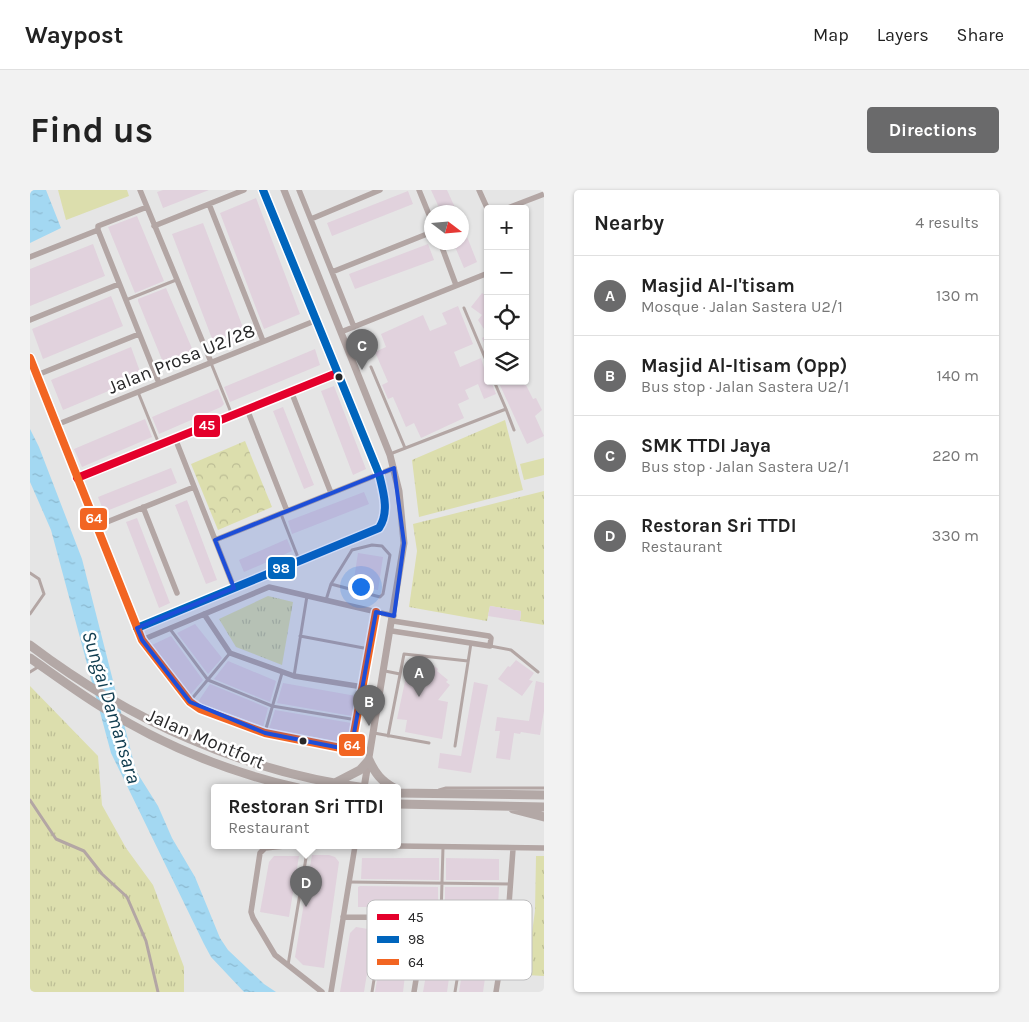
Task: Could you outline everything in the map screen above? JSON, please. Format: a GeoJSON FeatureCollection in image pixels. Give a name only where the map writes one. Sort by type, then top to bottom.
{"type":"FeatureCollection","features":[{"type":"Feature","properties":{"kind":"main road","name":"Jalan Montfort"},"geometry":{"type":"LineString","coordinates":[[30,645],[98,693],[154,722],[219,751],[259,765],[332,784]]}},
{"type":"Feature","properties":{"kind":"main road","name":"Jalan Montfort"},"geometry":{"type":"LineString","coordinates":[[30,658],[99,706],[157,737],[198,757],[257,779],[280,784]]}},
{"type":"Feature","properties":{"kind":"main road"},"geometry":{"type":"LineString","coordinates":[[332,784],[352,775],[369,760],[376,774],[386,784]]}},
{"type":"Feature","properties":{"kind":"main road"},"geometry":{"type":"LineString","coordinates":[[401,792],[427,795],[544,795]]}},
{"type":"Feature","properties":{"kind":"main road"},"geometry":{"type":"LineString","coordinates":[[401,805],[544,807]]}},
{"type":"Feature","properties":{"kind":"main road"},"geometry":{"type":"LineString","coordinates":[[504,806],[544,817]]}},
{"type":"Feature","properties":{"kind":"street"},"geometry":{"type":"LineString","coordinates":[[140,190],[211,362]]}},
{"type":"Feature","properties":{"kind":"street"},"geometry":{"type":"LineString","coordinates":[[154,226],[244,190]]}},
{"type":"Feature","properties":{"kind":"street"},"geometry":{"type":"LineString","coordinates":[[137,628],[379,528],[385,516],[384,492],[378,474],[263,190]]}},
{"type":"Feature","properties":{"kind":"street"},"geometry":{"type":"LineString","coordinates":[[284,190],[390,455],[399,491],[404,543],[392,631],[366,784]]}},
{"type":"Feature","properties":{"kind":"street"},"geometry":{"type":"LineString","coordinates":[[299,190],[354,327]]}},
{"type":"Feature","properties":{"kind":"street"},"geometry":{"type":"LineString","coordinates":[[311,219],[380,190]]}},
{"type":"Feature","properties":{"kind":"street"},"geometry":{"type":"LineString","coordinates":[[419,190],[425,205]]}},
{"type":"Feature","properties":{"kind":"street"},"geometry":{"type":"LineString","coordinates":[[480,190],[486,205]]}},
{"type":"Feature","properties":{"kind":"street"},"geometry":{"type":"LineString","coordinates":[[515,205],[544,194]]}},
{"type":"Feature","properties":{"kind":"street"},"geometry":{"type":"LineString","coordinates":[[209,204],[263,341]]}},
{"type":"Feature","properties":{"kind":"street"},"geometry":{"type":"LineString","coordinates":[[147,206],[98,226],[98,230],[159,383]]}},
{"type":"Feature","properties":{"kind":"street"},"geometry":{"type":"LineString","coordinates":[[30,257],[98,230]]}},
{"type":"Feature","properties":{"kind":"street"},"geometry":{"type":"LineString","coordinates":[[332,272],[424,235]]}},
{"type":"Feature","properties":{"kind":"street"},"geometry":{"type":"LineString","coordinates":[[443,250],[456,285]]}},
{"type":"Feature","properties":{"kind":"street"},"geometry":{"type":"LineString","coordinates":[[341,332],[484,274]]}},
{"type":"Feature","properties":{"kind":"street"},"geometry":{"type":"LineString","coordinates":[[30,320],[119,284]]}},
{"type":"Feature","properties":{"kind":"street","name":"Jalan Prosa U2/28"},"geometry":{"type":"LineString","coordinates":[[56,425],[317,320]]}},
{"type":"Feature","properties":{"kind":"street"},"geometry":{"type":"LineString","coordinates":[[37,375],[139,334]]}},
{"type":"Feature","properties":{"kind":"street"},"geometry":{"type":"LineString","coordinates":[[30,358],[142,640],[190,702],[200,709],[265,733],[349,752],[352,748],[376,612]]}},
{"type":"Feature","properties":{"kind":"street"},"geometry":{"type":"LineString","coordinates":[[77,478],[337,373]]}},
{"type":"Feature","properties":{"kind":"street"},"geometry":{"type":"LineString","coordinates":[[291,391],[331,493]]}},
{"type":"Feature","properties":{"kind":"street"},"geometry":{"type":"LineString","coordinates":[[247,409],[284,512]]}},
{"type":"Feature","properties":{"kind":"street"},"geometry":{"type":"LineString","coordinates":[[175,438],[234,588]]}},
{"type":"Feature","properties":{"kind":"street"},"geometry":{"type":"LineString","coordinates":[[215,540],[394,468]]}},
{"type":"Feature","properties":{"kind":"street"},"geometry":{"type":"LineString","coordinates":[[97,526],[194,487]]}},
{"type":"Feature","properties":{"kind":"street"},"geometry":{"type":"LineString","coordinates":[[143,507],[177,592]]}},
{"type":"Feature","properties":{"kind":"street"},"geometry":{"type":"LineString","coordinates":[[142,640],[269,587],[376,612],[393,619],[492,638],[490,646],[392,631]]}},
{"type":"Feature","properties":{"kind":"street"},"geometry":{"type":"LineString","coordinates":[[204,614],[230,653],[282,673],[363,687]]}},
{"type":"Feature","properties":{"kind":"street"},"geometry":{"type":"LineString","coordinates":[[401,846],[544,848]]}},
{"type":"Feature","properties":{"kind":"street"},"geometry":{"type":"LineString","coordinates":[[264,849],[260,853],[251,912],[253,918],[276,955],[322,992]]}},
{"type":"Feature","properties":{"kind":"street"},"geometry":{"type":"LineString","coordinates":[[331,992],[354,849]]}},
{"type":"Feature","properties":{"kind":"street"},"geometry":{"type":"LineString","coordinates":[[509,900],[513,849]]}},
{"type":"Feature","properties":{"kind":"street"},"geometry":{"type":"LineString","coordinates":[[343,917],[367,918]]}},
{"type":"Feature","properties":{"kind":"lane"},"geometry":{"type":"LineString","coordinates":[[126,300],[176,280]]}},
{"type":"Feature","properties":{"kind":"lane"},"geometry":{"type":"LineString","coordinates":[[464,308],[484,356]]}},
{"type":"Feature","properties":{"kind":"lane"},"geometry":{"type":"LineString","coordinates":[[211,362],[232,415]]}},
{"type":"Feature","properties":{"kind":"lane"},"geometry":{"type":"LineString","coordinates":[[371,367],[405,448]]}},
{"type":"Feature","properties":{"kind":"lane"},"geometry":{"type":"LineString","coordinates":[[496,385],[514,430]]}},
{"type":"Feature","properties":{"kind":"lane"},"geometry":{"type":"LineString","coordinates":[[138,392],[159,444]]}},
{"type":"Feature","properties":{"kind":"lane"},"geometry":{"type":"LineString","coordinates":[[390,455],[506,409]]}},
{"type":"Feature","properties":{"kind":"lane"},"geometry":{"type":"LineString","coordinates":[[284,512],[299,561]]}},
{"type":"Feature","properties":{"kind":"lane"},"geometry":{"type":"LineString","coordinates":[[326,600],[331,584],[352,550],[372,545],[382,546],[390,555],[383,594],[380,597],[331,584]]}},
{"type":"Feature","properties":{"kind":"lane"},"geometry":{"type":"LineString","coordinates":[[30,573],[39,579],[44,594],[30,614]]}},
{"type":"Feature","properties":{"kind":"lane"},"geometry":{"type":"LineString","coordinates":[[294,676],[307,596]]}},
{"type":"Feature","properties":{"kind":"lane"},"geometry":{"type":"LineString","coordinates":[[170,628],[208,680],[272,706],[357,720]]}},
{"type":"Feature","properties":{"kind":"lane"},"geometry":{"type":"LineString","coordinates":[[300,636],[369,650]]}},
{"type":"Feature","properties":{"kind":"lane"},"geometry":{"type":"LineString","coordinates":[[455,746],[471,643]]}},
{"type":"Feature","properties":{"kind":"lane"},"geometry":{"type":"LineString","coordinates":[[490,646],[511,650],[538,672]]}},
{"type":"Feature","properties":{"kind":"lane"},"geometry":{"type":"LineString","coordinates":[[388,736],[404,654],[406,652],[468,661]]}},
{"type":"Feature","properties":{"kind":"lane"},"geometry":{"type":"LineString","coordinates":[[190,702],[230,653]]}},
{"type":"Feature","properties":{"kind":"lane"},"geometry":{"type":"LineString","coordinates":[[30,672],[41,666]]}},
{"type":"Feature","properties":{"kind":"lane"},"geometry":{"type":"LineString","coordinates":[[385,671],[400,674]]}},
{"type":"Feature","properties":{"kind":"lane"},"geometry":{"type":"LineString","coordinates":[[265,733],[282,673]]}},
{"type":"Feature","properties":{"kind":"lane"},"geometry":{"type":"LineString","coordinates":[[374,732],[429,743]]}},
{"type":"Feature","properties":{"kind":"lane"},"geometry":{"type":"LineString","coordinates":[[427,795],[446,788],[544,788]]}},
{"type":"Feature","properties":{"kind":"lane"},"geometry":{"type":"LineString","coordinates":[[30,800],[56,838],[84,852],[127,897],[146,941],[158,992]]}},
{"type":"Feature","properties":{"kind":"lane"},"geometry":{"type":"LineString","coordinates":[[442,900],[443,847]]}},
{"type":"Feature","properties":{"kind":"lane"},"geometry":{"type":"LineString","coordinates":[[288,965],[307,849]]}},
{"type":"Feature","properties":{"kind":"lane"},"geometry":{"type":"LineString","coordinates":[[349,882],[510,884]]}},
{"type":"Feature","properties":{"kind":"highlighted area"},"geometry":{"type":"Polygon","coordinates":[[[394,468],[404,543],[394,616],[376,612],[351,750],[265,733],[190,702],[142,640],[137,628],[234,588],[215,540],[394,468]]]}},
{"type":"Feature","properties":{"kind":"green space"},"geometry":{"type":"Polygon","coordinates":[[[58,190],[127,190],[129,196],[66,220],[58,190]]]}},
{"type":"Feature","properties":{"kind":"green space"},"geometry":{"type":"Polygon","coordinates":[[[505,420],[523,490],[419,517],[412,460],[505,420]]]}},
{"type":"Feature","properties":{"kind":"green space"},"geometry":{"type":"Polygon","coordinates":[[[245,441],[272,507],[218,530],[191,464],[245,441]]]}},
{"type":"Feature","properties":{"kind":"green space"},"geometry":{"type":"Polygon","coordinates":[[[544,458],[544,475],[524,480],[520,464],[544,458]]]}},
{"type":"Feature","properties":{"kind":"green space"},"geometry":{"type":"Polygon","coordinates":[[[544,491],[544,625],[520,621],[521,611],[490,606],[487,621],[409,607],[417,551],[413,524],[544,491]]]}},
{"type":"Feature","properties":{"kind":"green space"},"geometry":{"type":"Polygon","coordinates":[[[268,596],[293,602],[282,665],[236,647],[219,619],[268,596]]]}},
{"type":"Feature","properties":{"kind":"green space"},"geometry":{"type":"Polygon","coordinates":[[[30,686],[98,756],[102,805],[126,848],[153,885],[184,967],[184,992],[30,992],[30,686]]]}},
{"type":"Feature","properties":{"kind":"green space"},"geometry":{"type":"Polygon","coordinates":[[[536,856],[544,856],[544,976],[532,975],[532,932],[535,911],[536,856]]]}},
{"type":"Feature","properties":{"kind":"water"},"geometry":{"type":"Polygon","coordinates":[[[30,190],[46,190],[61,228],[30,243],[30,190]]]}},
{"type":"Feature","properties":{"kind":"water","name":"Sungai Damansara"},"geometry":{"type":"Polygon","coordinates":[[[30,429],[39,447],[82,559],[136,771],[158,806],[172,838],[195,877],[220,938],[228,950],[264,984],[276,992],[244,992],[211,957],[111,753],[51,530],[30,482],[30,429]]]}},
{"type":"Feature","properties":{"kind":"building"},"geometry":{"type":"Polygon","coordinates":[[[163,190],[209,190],[163,208],[157,192],[163,190]]]}},
{"type":"Feature","properties":{"kind":"building"},"geometry":{"type":"Polygon","coordinates":[[[431,190],[447,190],[454,205],[438,205],[431,190]]]}},
{"type":"Feature","properties":{"kind":"building"},"geometry":{"type":"Polygon","coordinates":[[[408,191],[413,204],[332,236],[327,223],[408,191]]]}},
{"type":"Feature","properties":{"kind":"building"},"geometry":{"type":"Polygon","coordinates":[[[256,198],[300,314],[264,329],[220,213],[256,198]]]}},
{"type":"Feature","properties":{"kind":"building"},"geometry":{"type":"Polygon","coordinates":[[[137,216],[164,281],[135,293],[108,227],[137,216]]]}},
{"type":"Feature","properties":{"kind":"building"},"geometry":{"type":"Polygon","coordinates":[[[203,223],[247,338],[216,349],[172,234],[203,223]]]}},
{"type":"Feature","properties":{"kind":"building"},"geometry":{"type":"Polygon","coordinates":[[[469,242],[477,262],[464,268],[456,250],[469,250],[469,242]]]}},
{"type":"Feature","properties":{"kind":"building"},"geometry":{"type":"Polygon","coordinates":[[[93,244],[105,276],[30,306],[30,269],[93,244]]]}},
{"type":"Feature","properties":{"kind":"building"},"geometry":{"type":"Polygon","coordinates":[[[424,246],[424,250],[430,250],[434,260],[355,289],[349,274],[424,246]]]}},
{"type":"Feature","properties":{"kind":"building"},"geometry":{"type":"Polygon","coordinates":[[[166,288],[197,360],[167,372],[138,301],[138,299],[166,288]]]}},
{"type":"Feature","properties":{"kind":"building"},"geometry":{"type":"Polygon","coordinates":[[[482,293],[484,294],[484,329],[478,320],[482,315],[471,307],[482,293]]]}},
{"type":"Feature","properties":{"kind":"building"},"geometry":{"type":"Polygon","coordinates":[[[111,296],[123,326],[43,359],[32,329],[111,296]]]}},
{"type":"Feature","properties":{"kind":"building"},"geometry":{"type":"Polygon","coordinates":[[[458,306],[473,344],[454,352],[460,367],[481,358],[484,368],[484,385],[493,385],[496,394],[484,399],[478,384],[465,390],[469,399],[458,404],[464,418],[421,438],[414,423],[406,427],[393,397],[388,399],[382,385],[388,382],[375,352],[386,347],[381,334],[423,315],[430,331],[447,324],[442,313],[458,306]]]}},
{"type":"Feature","properties":{"kind":"building"},"geometry":{"type":"Polygon","coordinates":[[[131,347],[142,377],[63,410],[51,380],[131,347]]]}},
{"type":"Feature","properties":{"kind":"building"},"geometry":{"type":"Polygon","coordinates":[[[315,349],[320,365],[230,402],[224,387],[315,349]]]}},
{"type":"Feature","properties":{"kind":"building"},"geometry":{"type":"Polygon","coordinates":[[[500,385],[526,385],[533,399],[536,398],[542,410],[535,416],[544,436],[527,444],[500,385]]]}},
{"type":"Feature","properties":{"kind":"building"},"geometry":{"type":"Polygon","coordinates":[[[334,386],[366,469],[353,475],[321,391],[334,386]]]}},
{"type":"Feature","properties":{"kind":"building"},"geometry":{"type":"Polygon","coordinates":[[[218,389],[224,404],[221,407],[159,434],[152,417],[218,389]]]}},
{"type":"Feature","properties":{"kind":"building"},"geometry":{"type":"Polygon","coordinates":[[[283,407],[314,485],[304,489],[273,411],[283,407]]]}},
{"type":"Feature","properties":{"kind":"building"},"geometry":{"type":"Polygon","coordinates":[[[145,419],[152,437],[82,467],[74,449],[145,419]]]}},
{"type":"Feature","properties":{"kind":"building"},"geometry":{"type":"Polygon","coordinates":[[[171,468],[177,483],[104,512],[98,497],[171,468]]]}},
{"type":"Feature","properties":{"kind":"building"},"geometry":{"type":"Polygon","coordinates":[[[364,492],[369,504],[292,534],[288,521],[364,492]]]}},
{"type":"Feature","properties":{"kind":"building"},"geometry":{"type":"Polygon","coordinates":[[[187,500],[217,580],[206,584],[175,505],[187,500]]]}},
{"type":"Feature","properties":{"kind":"building"},"geometry":{"type":"Polygon","coordinates":[[[137,518],[170,603],[159,608],[126,522],[137,518]]]}},
{"type":"Feature","properties":{"kind":"building"},"geometry":{"type":"Polygon","coordinates":[[[287,539],[292,551],[244,572],[239,560],[287,539]]]}},
{"type":"Feature","properties":{"kind":"building"},"geometry":{"type":"Polygon","coordinates":[[[358,553],[383,557],[378,590],[353,586],[358,553]]]}},
{"type":"Feature","properties":{"kind":"building"},"geometry":{"type":"Polygon","coordinates":[[[490,606],[521,611],[520,621],[488,616],[490,606]]]}},
{"type":"Feature","properties":{"kind":"building"},"geometry":{"type":"Polygon","coordinates":[[[195,624],[222,658],[208,674],[177,633],[195,624]]]}},
{"type":"Feature","properties":{"kind":"building"},"geometry":{"type":"Polygon","coordinates":[[[171,636],[203,680],[190,695],[152,645],[171,636]]]}},
{"type":"Feature","properties":{"kind":"building"},"geometry":{"type":"Polygon","coordinates":[[[413,658],[423,660],[432,667],[433,665],[448,680],[446,682],[450,685],[438,700],[448,702],[442,739],[405,732],[407,720],[397,719],[407,672],[405,668],[413,658]]]}},
{"type":"Feature","properties":{"kind":"building"},"geometry":{"type":"Polygon","coordinates":[[[516,660],[534,673],[529,680],[533,681],[522,696],[498,679],[508,666],[510,667],[516,660]]]}},
{"type":"Feature","properties":{"kind":"building"},"geometry":{"type":"Polygon","coordinates":[[[228,661],[276,681],[270,702],[214,679],[228,661]]]}},
{"type":"Feature","properties":{"kind":"building"},"geometry":{"type":"Polygon","coordinates":[[[536,681],[544,683],[544,711],[540,735],[521,732],[520,734],[514,733],[510,760],[496,758],[500,731],[495,731],[497,717],[529,721],[536,681]]]}},
{"type":"Feature","properties":{"kind":"building"},"geometry":{"type":"Polygon","coordinates":[[[474,682],[488,685],[471,773],[438,768],[440,753],[461,756],[474,682]]]}},
{"type":"Feature","properties":{"kind":"building"},"geometry":{"type":"Polygon","coordinates":[[[283,683],[356,696],[352,716],[277,703],[283,683]]]}},
{"type":"Feature","properties":{"kind":"building"},"geometry":{"type":"Polygon","coordinates":[[[210,684],[268,708],[263,727],[198,702],[210,684]]]}},
{"type":"Feature","properties":{"kind":"building"},"geometry":{"type":"Polygon","coordinates":[[[275,710],[351,723],[348,743],[269,729],[275,710]]]}},
{"type":"Feature","properties":{"kind":"building"},"geometry":{"type":"Polygon","coordinates":[[[312,855],[329,855],[335,857],[339,862],[324,968],[303,965],[295,957],[312,855]]]}},
{"type":"Feature","properties":{"kind":"building"},"geometry":{"type":"Polygon","coordinates":[[[274,856],[299,856],[289,917],[260,912],[269,862],[274,856]]]}},
{"type":"Feature","properties":{"kind":"building"},"geometry":{"type":"Polygon","coordinates":[[[362,858],[439,858],[439,880],[361,879],[362,858]]]}},
{"type":"Feature","properties":{"kind":"building"},"geometry":{"type":"Polygon","coordinates":[[[446,858],[499,859],[499,880],[446,880],[446,858]]]}},
{"type":"Feature","properties":{"kind":"building"},"geometry":{"type":"Polygon","coordinates":[[[358,887],[438,887],[438,900],[367,900],[367,907],[358,907],[358,887]]]}},
{"type":"Feature","properties":{"kind":"building"},"geometry":{"type":"Polygon","coordinates":[[[445,887],[499,887],[498,900],[445,900],[445,887]]]}},
{"type":"Feature","properties":{"kind":"building"},"geometry":{"type":"Polygon","coordinates":[[[356,927],[367,929],[367,973],[364,992],[340,992],[350,933],[356,927]]]}},
{"type":"Feature","properties":{"kind":"building"},"geometry":{"type":"Polygon","coordinates":[[[377,980],[404,980],[403,992],[375,992],[377,980]]]}},
{"type":"Feature","properties":{"kind":"building"},"geometry":{"type":"Polygon","coordinates":[[[425,980],[449,980],[447,992],[423,992],[425,980]]]}},
{"type":"Feature","properties":{"kind":"building"},"geometry":{"type":"Polygon","coordinates":[[[461,980],[485,980],[483,992],[459,992],[461,980]]]}},
{"type":"Feature","properties":{"kind":"transit line","name":"98"},"geometry":{"type":"LineString","coordinates":[[137,628],[379,528],[382,522],[385,501],[379,474],[263,190]]}},
{"type":"Feature","properties":{"kind":"transit line","name":"64"},"geometry":{"type":"LineString","coordinates":[[30,358],[142,640],[190,702],[200,709],[265,733],[351,750],[376,612]]}},
{"type":"Feature","properties":{"kind":"transit line","name":"45"},"geometry":{"type":"LineString","coordinates":[[77,478],[337,373]]}},
{"type":"Feature","properties":{"kind":"place","name":"SMK TTDI Jaya"},"geometry":{"type":"Point","coordinates":[362,370]}},
{"type":"Feature","properties":{"kind":"place","name":"Masjid Al-I'tisam"},"geometry":{"type":"Point","coordinates":[419,697]}},
{"type":"Feature","properties":{"kind":"place","name":"Masjid Al-Itisam (Opp)"},"geometry":{"type":"Point","coordinates":[369,726]}},
{"type":"Feature","properties":{"kind":"place","name":"Restoran Sri TTDI"},"geometry":{"type":"Point","coordinates":[306,907]}}]}
